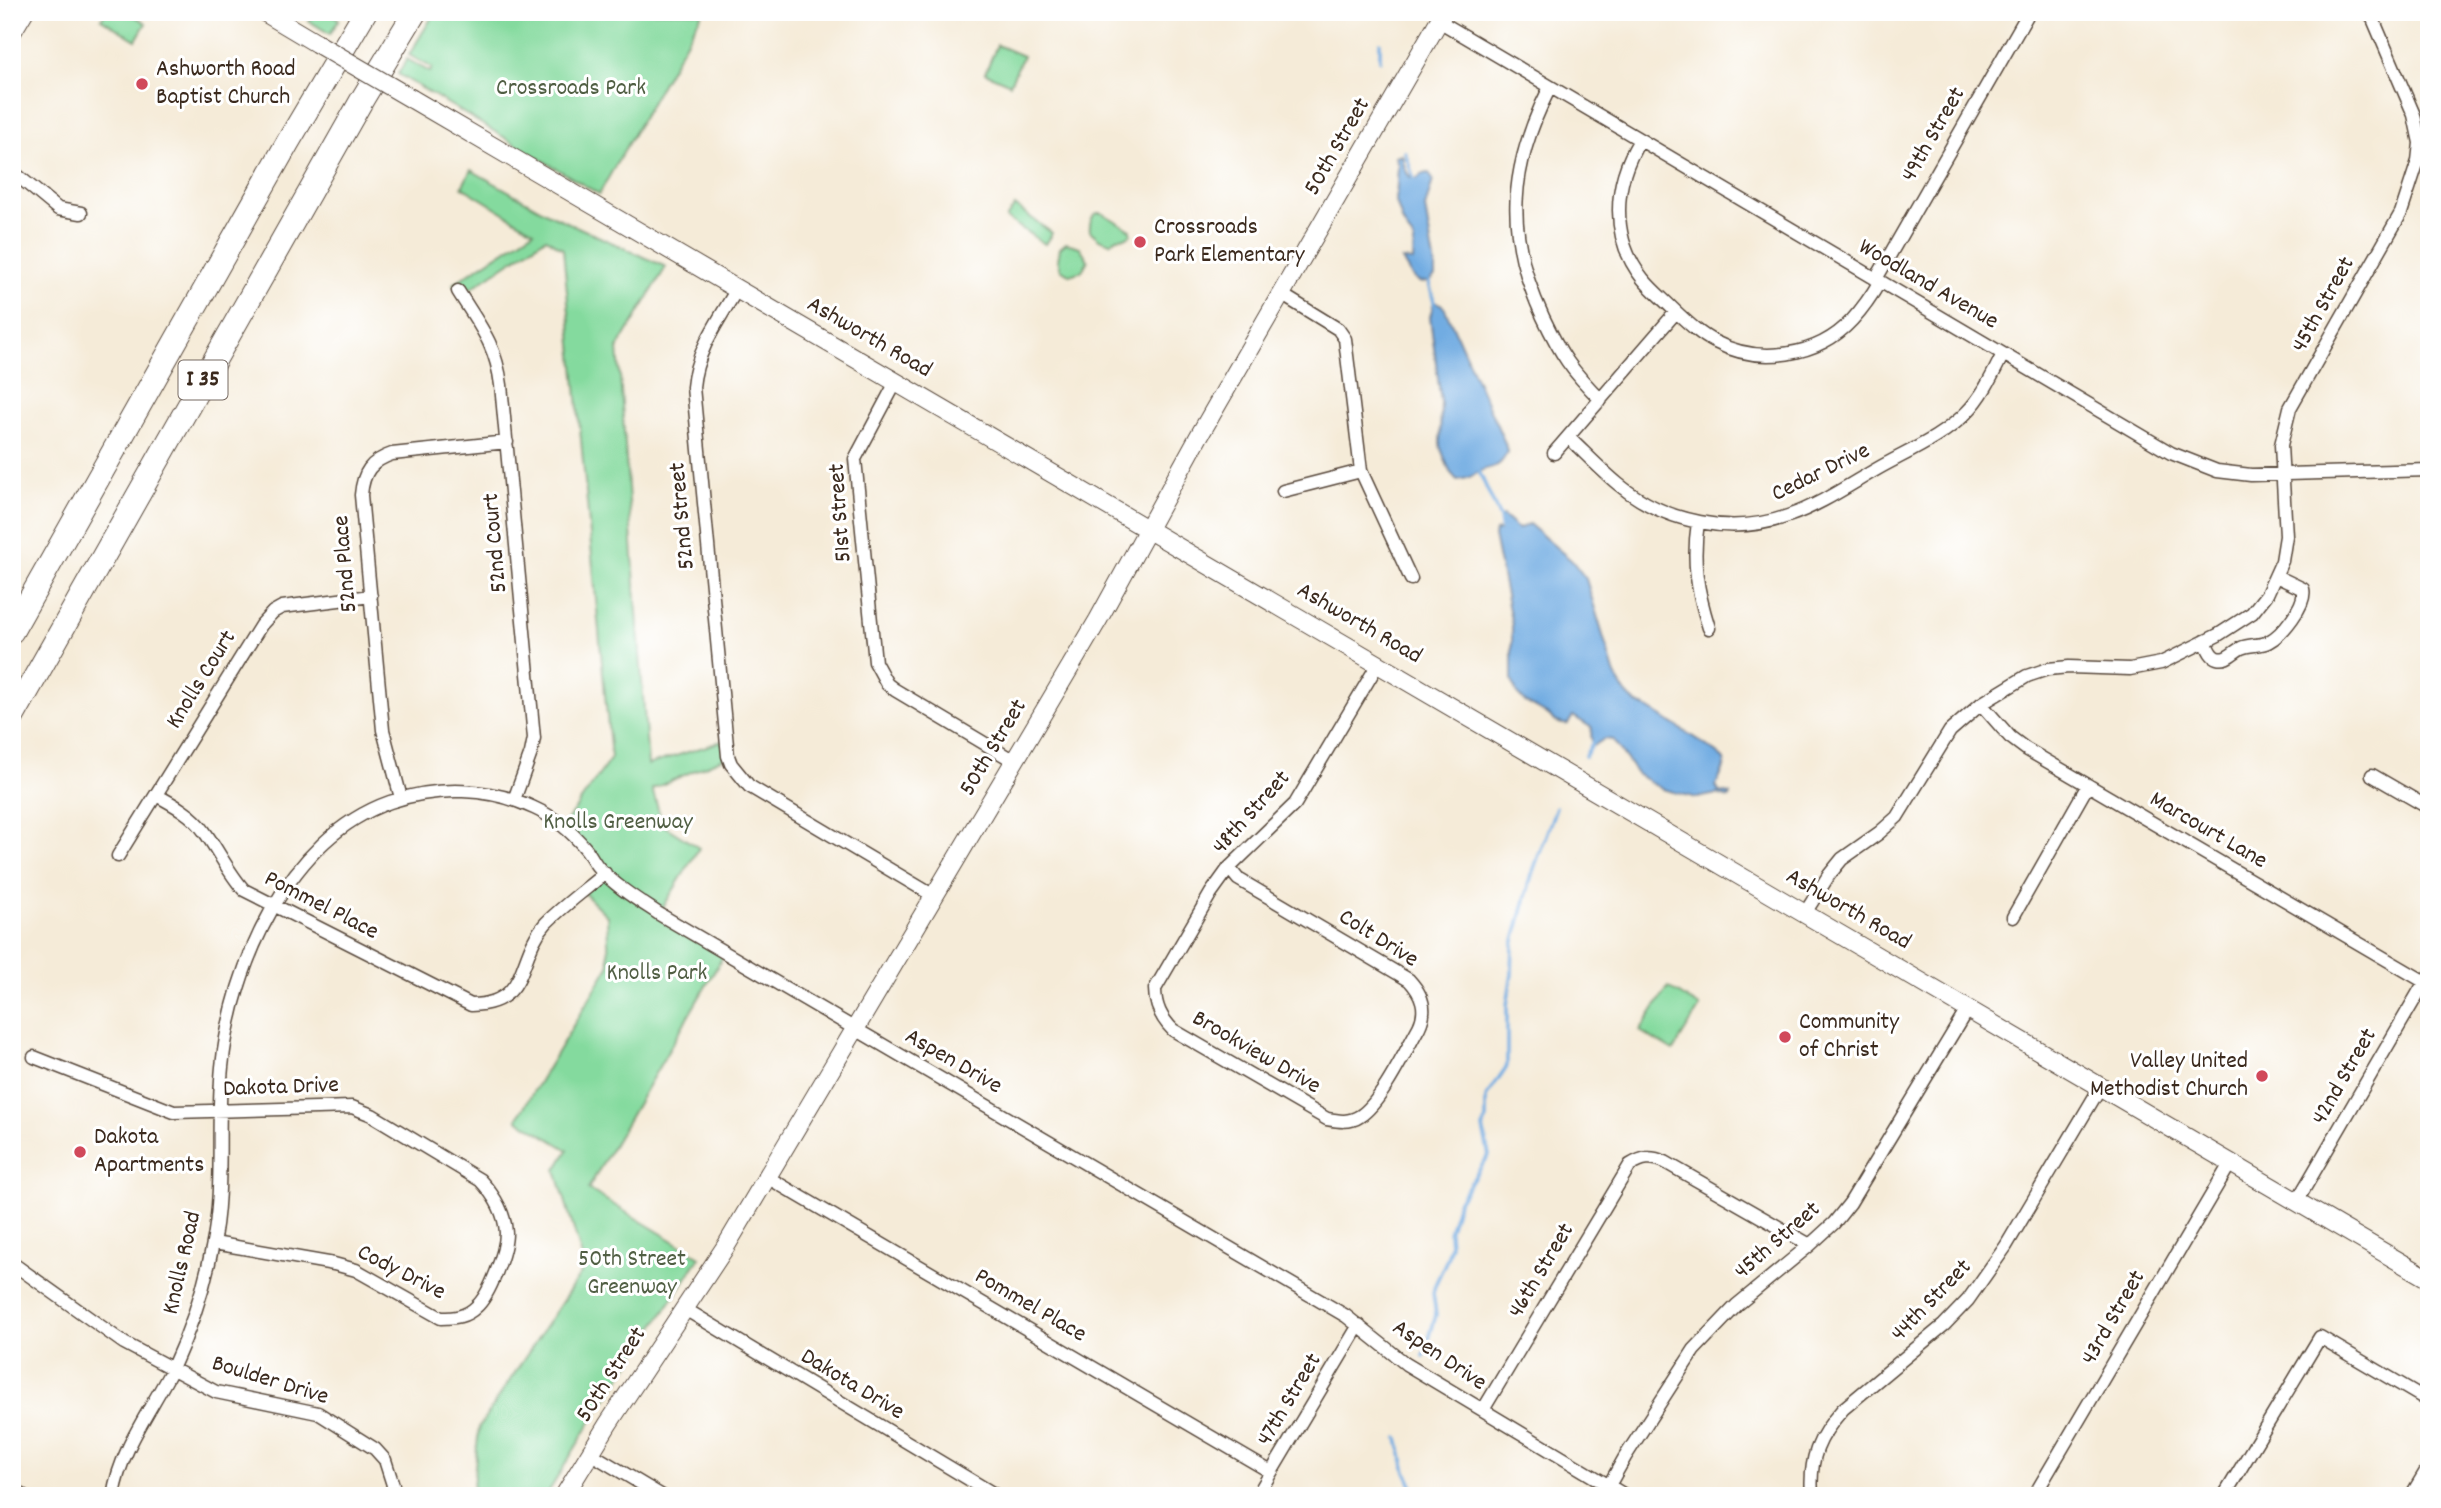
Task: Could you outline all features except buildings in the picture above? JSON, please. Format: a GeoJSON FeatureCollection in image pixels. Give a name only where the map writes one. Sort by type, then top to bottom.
{"type":"FeatureCollection","features":[{"type":"Feature","properties":{"kind":"highway","name":"I 35"},"geometry":{"type":"LineString","coordinates":[[12,631],[288,142],[365,12]]}},
{"type":"Feature","properties":{"kind":"highway","name":"I 35"},"geometry":{"type":"LineString","coordinates":[[12,718],[356,110],[417,12]]}},
{"type":"Feature","properties":{"kind":"main road"},"geometry":{"type":"LineString","coordinates":[[12,32],[24,12]]}},
{"type":"Feature","properties":{"kind":"main road","name":"Ashworth Road"},"geometry":{"type":"LineString","coordinates":[[264,12],[2429,1279]]}},
{"type":"Feature","properties":{"kind":"main road","name":"50th Street"},"geometry":{"type":"LineString","coordinates":[[564,1496],[685,1310],[934,896],[1442,17]]}},
{"type":"Feature","properties":{"kind":"street","name":"49th Street"},"geometry":{"type":"LineString","coordinates":[[1640,140],[1623,177],[1618,200],[1622,236],[1630,258],[1642,278],[1692,327],[1714,342],[1737,351],[1761,355],[1786,354],[1809,348],[1831,337],[1850,322],[1866,303],[2029,12]]}},
{"type":"Feature","properties":{"kind":"street","name":"45th Street"},"geometry":{"type":"LineString","coordinates":[[1805,913],[1842,859],[1897,817],[1950,731],[1981,704],[2027,676],[2049,669],[2141,668],[2161,663],[2252,613],[2267,594],[2282,561],[2286,536],[2281,445],[2290,408],[2401,213],[2418,161],[2420,143],[2410,105],[2370,12]]}},
{"type":"Feature","properties":{"kind":"street","name":"Woodland Avenue"},"geometry":{"type":"LineString","coordinates":[[1442,17],[1550,87],[2171,453],[2217,471],[2251,475],[2429,470]]}},
{"type":"Feature","properties":{"kind":"street"},"geometry":{"type":"LineString","coordinates":[[1550,87],[1529,132],[1520,167],[1516,202],[1520,250],[1533,296],[1561,353],[1573,372],[1601,400]]}},
{"type":"Feature","properties":{"kind":"street"},"geometry":{"type":"LineString","coordinates":[[12,171],[58,209],[81,213]]}},
{"type":"Feature","properties":{"kind":"street","name":"52nd Street"},"geometry":{"type":"LineString","coordinates":[[737,289],[699,355],[693,387],[726,750],[731,764],[749,786],[934,896]]}},
{"type":"Feature","properties":{"kind":"street","name":"52nd Court"},"geometry":{"type":"LineString","coordinates":[[458,291],[492,344],[499,364],[534,738],[514,800]]}},
{"type":"Feature","properties":{"kind":"street"},"geometry":{"type":"LineString","coordinates":[[1281,294],[1338,329],[1345,339],[1362,471],[1411,579]]}},
{"type":"Feature","properties":{"kind":"street"},"geometry":{"type":"LineString","coordinates":[[1554,453],[1676,312]]}},
{"type":"Feature","properties":{"kind":"street","name":"Cedar Drive"},"geometry":{"type":"LineString","coordinates":[[1568,437],[1618,484],[1665,513],[1717,525],[1753,524],[1788,516],[1821,500],[1951,425],[1967,413],[1983,393],[2003,354]]}},
{"type":"Feature","properties":{"kind":"street","name":"51st Street"},"geometry":{"type":"LineString","coordinates":[[896,382],[855,459],[873,651],[878,671],[895,690],[1014,761]]}},
{"type":"Feature","properties":{"kind":"street","name":"52nd Place"},"geometry":{"type":"LineString","coordinates":[[401,799],[383,730],[361,495],[362,480],[369,466],[392,454],[507,442]]}},
{"type":"Feature","properties":{"kind":"street"},"geometry":{"type":"LineString","coordinates":[[1283,491],[1362,471]]}},
{"type":"Feature","properties":{"kind":"street"},"geometry":{"type":"LineString","coordinates":[[1698,522],[1695,577],[1709,628]]}},
{"type":"Feature","properties":{"kind":"street"},"geometry":{"type":"LineString","coordinates":[[2205,641],[2212,656],[2225,659],[2240,648],[2264,644],[2273,639],[2297,611],[2305,594],[2296,584],[2276,576]]}},
{"type":"Feature","properties":{"kind":"street","name":"Knolls Court"},"geometry":{"type":"LineString","coordinates":[[118,856],[261,625],[274,612],[293,605],[371,596]]}},
{"type":"Feature","properties":{"kind":"street","name":"48th Street"},"geometry":{"type":"LineString","coordinates":[[1155,989],[1211,893],[1229,868],[1295,804],[1378,664]]}},
{"type":"Feature","properties":{"kind":"street","name":"Marcourt Lane"},"geometry":{"type":"LineString","coordinates":[[1981,704],[2010,737],[2088,785],[2427,978]]}},
{"type":"Feature","properties":{"kind":"street"},"geometry":{"type":"LineString","coordinates":[[2372,775],[2429,808]]}},
{"type":"Feature","properties":{"kind":"street"},"geometry":{"type":"LineString","coordinates":[[2013,917],[2088,785]]}},
{"type":"Feature","properties":{"kind":"street","name":"Aspen Drive"},"geometry":{"type":"LineString","coordinates":[[275,906],[297,871],[324,841],[361,813],[401,799],[454,791],[492,794],[536,809],[563,826],[605,873],[625,891],[659,914],[1359,1325],[1406,1364],[1483,1410],[1606,1491],[1626,1496]]}},
{"type":"Feature","properties":{"kind":"street","name":"Pommel Place"},"geometry":{"type":"LineString","coordinates":[[156,795],[181,809],[203,828],[231,875],[244,890],[471,1005],[489,1004],[499,1000],[513,988],[538,933],[547,922],[605,873]]}},
{"type":"Feature","properties":{"kind":"street","name":"Colt Drive"},"geometry":{"type":"LineString","coordinates":[[1229,868],[1238,879],[1409,980],[1421,996],[1423,1018],[1419,1027],[1379,1096],[1361,1116]]}},
{"type":"Feature","properties":{"kind":"street","name":"Knolls Road"},"geometry":{"type":"LineString","coordinates":[[113,1496],[120,1465],[172,1368],[202,1296],[214,1243],[222,1065],[233,1012],[253,950],[275,906]]}},
{"type":"Feature","properties":{"kind":"street","name":"42nd Street"},"geometry":{"type":"LineString","coordinates":[[2297,1201],[2427,978]]}},
{"type":"Feature","properties":{"kind":"street","name":"Brookview Drive"},"geometry":{"type":"LineString","coordinates":[[1155,989],[1155,1001],[1160,1013],[1173,1030],[1327,1119],[1340,1122],[1361,1116]]}},
{"type":"Feature","properties":{"kind":"street","name":"45th Street"},"geometry":{"type":"LineString","coordinates":[[1606,1491],[1694,1350],[1737,1305],[1834,1223],[1863,1185],[1968,1009]]}},
{"type":"Feature","properties":{"kind":"street","name":"Dakota Drive"},"geometry":{"type":"LineString","coordinates":[[34,1057],[174,1112],[352,1107],[372,1115],[472,1175],[490,1191],[501,1211],[506,1233],[503,1255],[482,1300]]}},
{"type":"Feature","properties":{"kind":"street","name":"44th Street"},"geometry":{"type":"LineString","coordinates":[[1812,1496],[1812,1463],[1829,1425],[1843,1409],[1944,1325],[1968,1300],[1990,1272],[2101,1086]]}},
{"type":"Feature","properties":{"kind":"street","name":"46th Street"},"geometry":{"type":"LineString","coordinates":[[1483,1410],[1630,1165],[1642,1158],[1655,1157],[1665,1162],[1810,1245]]}},
{"type":"Feature","properties":{"kind":"street","name":"43rd Street"},"geometry":{"type":"LineString","coordinates":[[2034,1496],[2231,1162]]}},
{"type":"Feature","properties":{"kind":"street","name":"Pommel Place"},"geometry":{"type":"LineString","coordinates":[[767,1177],[1271,1472]]}},
{"type":"Feature","properties":{"kind":"street","name":"Cody Drive"},"geometry":{"type":"LineString","coordinates":[[214,1243],[356,1270],[440,1318],[465,1314],[482,1300]]}},
{"type":"Feature","properties":{"kind":"street","name":"Boulder Drive"},"geometry":{"type":"LineString","coordinates":[[12,1263],[124,1343],[216,1392],[318,1413],[375,1449],[385,1460],[392,1490]]}},
{"type":"Feature","properties":{"kind":"street","name":"Dakota Drive"},"geometry":{"type":"LineString","coordinates":[[685,1310],[997,1496]]}},
{"type":"Feature","properties":{"kind":"street","name":"47th Street"},"geometry":{"type":"LineString","coordinates":[[1257,1496],[1359,1325]]}},
{"type":"Feature","properties":{"kind":"street"},"geometry":{"type":"LineString","coordinates":[[2224,1496],[2320,1337],[2429,1401]]}},
{"type":"Feature","properties":{"kind":"street"},"geometry":{"type":"LineString","coordinates":[[590,1453],[662,1496]]}},
{"type":"Feature","properties":{"kind":"street"},"geometry":{"type":"LineString","coordinates":[[2411,1496],[2429,1466]]}},
{"type":"Feature","properties":{"kind":"street"},"geometry":{"type":"LineString","coordinates":[[12,1489],[24,1496]]}},
{"type":"Feature","properties":{"kind":"green space"},"geometry":{"type":"Polygon","coordinates":[[[106,12],[128,12],[146,23],[136,40],[101,19],[106,12]]]}},
{"type":"Feature","properties":{"kind":"green space"},"geometry":{"type":"Polygon","coordinates":[[[314,12],[328,12],[339,19],[330,34],[309,21],[314,12]]]}},
{"type":"Feature","properties":{"kind":"green space","name":"Crossroads Park"},"geometry":{"type":"Polygon","coordinates":[[[435,12],[703,12],[599,194],[398,74],[407,59],[430,72],[432,68],[409,55],[435,12]]]}},
{"type":"Feature","properties":{"kind":"green space"},"geometry":{"type":"Polygon","coordinates":[[[997,45],[1023,56],[1010,84],[985,73],[997,45]]]}},
{"type":"Feature","properties":{"kind":"green space"},"geometry":{"type":"Polygon","coordinates":[[[471,170],[549,214],[666,267],[618,348],[648,765],[725,740],[728,756],[652,789],[663,825],[699,848],[659,914],[725,953],[588,1189],[700,1257],[591,1422],[546,1496],[472,1496],[479,1427],[585,1267],[556,1170],[568,1150],[517,1119],[609,966],[607,916],[583,892],[604,873],[563,826],[611,758],[563,249],[546,238],[461,295],[453,284],[534,231],[462,187],[471,170]]]}},
{"type":"Feature","properties":{"kind":"green space"},"geometry":{"type":"Polygon","coordinates":[[[1015,206],[1052,233],[1045,244],[1006,218],[1015,206]]]}},
{"type":"Feature","properties":{"kind":"green space"},"geometry":{"type":"Polygon","coordinates":[[[1097,213],[1102,213],[1131,230],[1131,234],[1110,243],[1099,239],[1090,231],[1090,223],[1097,213]]]}},
{"type":"Feature","properties":{"kind":"green space"},"geometry":{"type":"Polygon","coordinates":[[[1066,243],[1080,247],[1088,260],[1082,271],[1070,275],[1061,269],[1058,260],[1060,248],[1066,243]]]}},
{"type":"Feature","properties":{"kind":"green space"},"geometry":{"type":"Polygon","coordinates":[[[1668,987],[1700,1007],[1673,1051],[1640,1031],[1668,987]]]}},
{"type":"Feature","properties":{"kind":"water"},"geometry":{"type":"Polygon","coordinates":[[[1402,155],[1409,176],[1415,180],[1422,174],[1429,173],[1433,180],[1425,208],[1435,276],[1424,283],[1415,280],[1402,260],[1413,261],[1414,241],[1403,223],[1396,202],[1398,164],[1395,157],[1402,155]]]}},
{"type":"Feature","properties":{"kind":"water"},"geometry":{"type":"Polygon","coordinates":[[[1434,302],[1445,309],[1507,452],[1498,465],[1460,480],[1450,472],[1440,446],[1441,402],[1430,317],[1434,302]]]}},
{"type":"Feature","properties":{"kind":"water"},"geometry":{"type":"Polygon","coordinates":[[[1503,516],[1518,529],[1529,524],[1572,561],[1586,579],[1614,672],[1622,688],[1635,702],[1724,760],[1716,786],[1719,792],[1730,794],[1729,798],[1717,794],[1697,798],[1662,789],[1637,774],[1613,740],[1604,739],[1595,745],[1591,735],[1592,728],[1573,716],[1568,724],[1557,722],[1517,694],[1512,680],[1512,625],[1494,536],[1495,531],[1502,530],[1500,518],[1503,516]]]}},
{"type":"Feature","properties":{"kind":"waterway"},"geometry":{"type":"LineString","coordinates":[[1380,43],[1380,60]]}},
{"type":"Feature","properties":{"kind":"waterway"},"geometry":{"type":"LineString","coordinates":[[1405,152],[1415,183]]}},
{"type":"Feature","properties":{"kind":"waterway"},"geometry":{"type":"LineString","coordinates":[[1428,279],[1435,306]]}},
{"type":"Feature","properties":{"kind":"waterway"},"geometry":{"type":"LineString","coordinates":[[1478,469],[1500,518],[1502,533]]}},
{"type":"Feature","properties":{"kind":"waterway"},"geometry":{"type":"LineString","coordinates":[[1585,756],[1595,739]]}},
{"type":"Feature","properties":{"kind":"waterway"},"geometry":{"type":"LineString","coordinates":[[1424,1356],[1436,1315],[1433,1293],[1447,1259],[1450,1247],[1449,1232],[1458,1202],[1489,1155],[1483,1128],[1486,1119],[1486,1097],[1507,1066],[1507,1005],[1513,945],[1532,874],[1556,807]]}},
{"type":"Feature","properties":{"kind":"waterway"},"geometry":{"type":"LineString","coordinates":[[1398,1438],[1406,1472],[1417,1496]]}},
{"type":"Feature","properties":{"kind":"place","name":"Ashworth Road Baptist Church"},"geometry":{"type":"Point","coordinates":[142,84]}},
{"type":"Feature","properties":{"kind":"place","name":"Crossroads Park Elementary"},"geometry":{"type":"Point","coordinates":[1140,242]}},
{"type":"Feature","properties":{"kind":"place","name":"Community of Christ"},"geometry":{"type":"Point","coordinates":[1785,1037]}},
{"type":"Feature","properties":{"kind":"place","name":"Valley United Methodist Church"},"geometry":{"type":"Point","coordinates":[2262,1076]}},
{"type":"Feature","properties":{"kind":"place","name":"Dakota Apartments"},"geometry":{"type":"Point","coordinates":[80,1152]}},
{"type":"Feature","properties":{"kind":"park label","name":"Knolls Greenway"},"geometry":{"type":"Point","coordinates":[618,823]}},
{"type":"Feature","properties":{"kind":"park label","name":"Knolls Park"},"geometry":{"type":"Point","coordinates":[657,974]}},
{"type":"Feature","properties":{"kind":"park label","name":"50th Street Greenway"},"geometry":{"type":"Point","coordinates":[632,1274]}}]}
